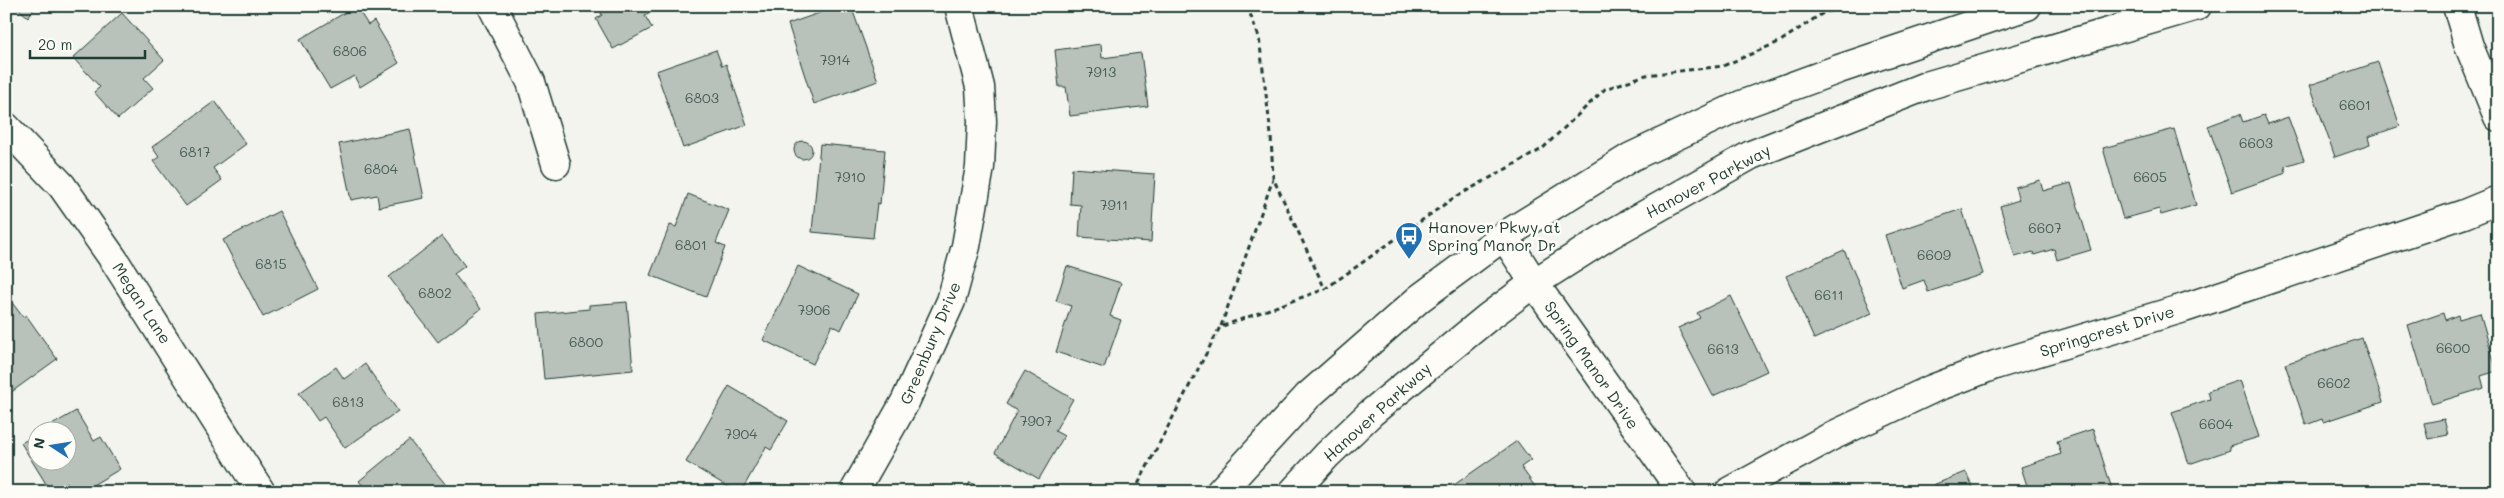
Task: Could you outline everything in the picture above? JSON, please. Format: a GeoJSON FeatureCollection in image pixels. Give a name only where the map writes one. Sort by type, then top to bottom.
{"type":"FeatureCollection","features":[{"type":"Feature","properties":{"kind":"street"},"geometry":{"type":"LineString","coordinates":[[492,6],[531,82],[556,164]]}},
{"type":"Feature","properties":{"kind":"street","name":"Greenbury Drive"},"geometry":{"type":"LineString","coordinates":[[854,492],[905,402],[951,300],[966,246],[980,167],[982,122],[980,87],[959,6]]}},
{"type":"Feature","properties":{"kind":"street"},"geometry":{"type":"LineString","coordinates":[[1220,492],[1308,396],[1420,298],[1504,236],[1631,157],[1741,105],[1839,69],[2027,6]]}},
{"type":"Feature","properties":{"kind":"street","name":"Hanover Parkway"},"geometry":{"type":"LineString","coordinates":[[1293,492],[1327,454],[1371,413],[1487,318],[1534,284],[1610,234],[1751,154],[1926,86],[2197,6]]}},
{"type":"Feature","properties":{"kind":"street"},"geometry":{"type":"LineString","coordinates":[[2457,6],[2469,46],[2498,117]]}},
{"type":"Feature","properties":{"kind":"street","name":"Megan Lane"},"geometry":{"type":"LineString","coordinates":[[6,127],[62,186],[114,260],[261,492]]}},
{"type":"Feature","properties":{"kind":"street","name":"Springcrest Drive"},"geometry":{"type":"LineString","coordinates":[[1729,492],[1832,436],[1932,389],[1995,365],[2184,308],[2464,214],[2498,200]]}},
{"type":"Feature","properties":{"kind":"street","name":"Spring Manor Drive"},"geometry":{"type":"LineString","coordinates":[[1504,236],[1534,284],[1682,492]]}},
{"type":"Feature","properties":{"kind":"path"},"geometry":{"type":"LineString","coordinates":[[1134,492],[1220,327],[1273,178],[1271,135],[1259,37],[1247,6]]}},
{"type":"Feature","properties":{"kind":"path"},"geometry":{"type":"LineString","coordinates":[[1220,327],[1325,289],[1452,199],[1542,149],[1605,89],[1646,76],[1723,66],[1779,42],[1823,13],[1851,6]]}},
{"type":"Feature","properties":{"kind":"path"},"geometry":{"type":"LineString","coordinates":[[1273,178],[1325,289]]}},
{"type":"Feature","properties":{"kind":"building"},"geometry":{"type":"Polygon","coordinates":[[[15,6],[36,6],[28,17],[15,6]]]}},
{"type":"Feature","properties":{"kind":"building"},"geometry":{"type":"Polygon","coordinates":[[[356,6],[368,25],[374,21],[399,63],[360,87],[354,76],[330,89],[300,39],[356,6]]]}},
{"type":"Feature","properties":{"kind":"building"},"geometry":{"type":"Polygon","coordinates":[[[598,6],[662,6],[645,16],[652,28],[613,49],[596,19],[602,15],[598,6]]]}},
{"type":"Feature","properties":{"kind":"building"},"geometry":{"type":"Polygon","coordinates":[[[839,6],[851,6],[878,81],[814,104],[788,24],[839,6]]]}},
{"type":"Feature","properties":{"kind":"building"},"geometry":{"type":"Polygon","coordinates":[[[122,13],[164,60],[144,78],[153,88],[118,119],[94,92],[100,87],[73,58],[122,13]]]}},
{"type":"Feature","properties":{"kind":"building"},"geometry":{"type":"Polygon","coordinates":[[[1101,44],[1102,58],[1141,53],[1148,106],[1070,116],[1066,87],[1059,87],[1055,50],[1101,44]]]}},
{"type":"Feature","properties":{"kind":"building"},"geometry":{"type":"Polygon","coordinates":[[[716,50],[722,66],[726,64],[747,125],[683,148],[656,71],[716,50]]]}},
{"type":"Feature","properties":{"kind":"building"},"geometry":{"type":"Polygon","coordinates":[[[2378,62],[2400,126],[2368,137],[2370,145],[2335,157],[2310,85],[2378,62]]]}},
{"type":"Feature","properties":{"kind":"building"},"geometry":{"type":"Polygon","coordinates":[[[215,101],[246,144],[213,168],[222,180],[186,206],[153,161],[159,157],[152,147],[215,101]]]}},
{"type":"Feature","properties":{"kind":"building"},"geometry":{"type":"Polygon","coordinates":[[[2240,114],[2243,122],[2264,115],[2268,124],[2288,117],[2304,160],[2285,166],[2286,173],[2232,192],[2208,126],[2240,114]]]}},
{"type":"Feature","properties":{"kind":"building"},"geometry":{"type":"Polygon","coordinates":[[[410,129],[424,198],[379,207],[377,195],[351,200],[339,144],[410,129]]]}},
{"type":"Feature","properties":{"kind":"building"},"geometry":{"type":"Polygon","coordinates":[[[2174,129],[2196,205],[2161,215],[2159,209],[2123,219],[2103,148],[2174,129]]]}},
{"type":"Feature","properties":{"kind":"building"},"geometry":{"type":"Polygon","coordinates":[[[803,141],[809,144],[812,150],[809,156],[803,159],[797,156],[794,150],[797,144],[803,141]]]}},
{"type":"Feature","properties":{"kind":"building"},"geometry":{"type":"Polygon","coordinates":[[[820,144],[885,150],[880,204],[877,203],[873,238],[812,232],[820,144]]]}},
{"type":"Feature","properties":{"kind":"building"},"geometry":{"type":"Polygon","coordinates":[[[1072,168],[1155,174],[1151,242],[1079,237],[1081,205],[1070,204],[1072,168]]]}},
{"type":"Feature","properties":{"kind":"building"},"geometry":{"type":"Polygon","coordinates":[[[2040,180],[2043,191],[2071,183],[2091,250],[2057,260],[2054,249],[2034,255],[2033,252],[2015,257],[2000,206],[2019,200],[2015,187],[2040,180]]]}},
{"type":"Feature","properties":{"kind":"building"},"geometry":{"type":"Polygon","coordinates":[[[688,194],[729,210],[716,243],[725,247],[706,297],[650,275],[670,225],[676,227],[688,194]]]}},
{"type":"Feature","properties":{"kind":"building"},"geometry":{"type":"Polygon","coordinates":[[[1962,209],[1983,274],[1928,292],[1924,280],[1902,288],[1885,235],[1962,209]]]}},
{"type":"Feature","properties":{"kind":"building"},"geometry":{"type":"Polygon","coordinates":[[[279,211],[318,289],[263,317],[223,240],[279,211]]]}},
{"type":"Feature","properties":{"kind":"building"},"geometry":{"type":"Polygon","coordinates":[[[442,236],[465,266],[454,274],[481,309],[438,342],[389,277],[442,236]]]}},
{"type":"Feature","properties":{"kind":"building"},"geometry":{"type":"Polygon","coordinates":[[[1844,250],[1872,313],[1814,339],[1786,276],[1844,250]]]}},
{"type":"Feature","properties":{"kind":"building"},"geometry":{"type":"Polygon","coordinates":[[[798,266],[858,294],[841,330],[832,325],[813,364],[763,340],[798,266]]]}},
{"type":"Feature","properties":{"kind":"building"},"geometry":{"type":"Polygon","coordinates":[[[1067,266],[1121,283],[1110,316],[1121,320],[1104,368],[1056,352],[1071,306],[1056,301],[1067,266]]]}},
{"type":"Feature","properties":{"kind":"building"},"geometry":{"type":"Polygon","coordinates":[[[6,295],[23,317],[26,315],[57,359],[6,396],[6,295]]]}},
{"type":"Feature","properties":{"kind":"building"},"geometry":{"type":"Polygon","coordinates":[[[1731,296],[1767,371],[1713,396],[1678,328],[1700,318],[1697,313],[1731,296]]]}},
{"type":"Feature","properties":{"kind":"building"},"geometry":{"type":"Polygon","coordinates":[[[627,302],[633,370],[544,379],[538,314],[589,309],[589,305],[627,302]]]}},
{"type":"Feature","properties":{"kind":"building"},"geometry":{"type":"Polygon","coordinates":[[[2443,313],[2445,320],[2458,315],[2459,319],[2480,313],[2497,371],[2481,376],[2484,388],[2432,404],[2408,325],[2443,313]]]}},
{"type":"Feature","properties":{"kind":"building"},"geometry":{"type":"Polygon","coordinates":[[[2362,338],[2383,402],[2323,422],[2322,419],[2306,425],[2285,364],[2362,338]]]}},
{"type":"Feature","properties":{"kind":"building"},"geometry":{"type":"Polygon","coordinates":[[[365,364],[398,411],[345,448],[324,417],[318,421],[299,393],[336,367],[344,379],[365,364]]]}},
{"type":"Feature","properties":{"kind":"building"},"geometry":{"type":"Polygon","coordinates":[[[1025,371],[1073,399],[1055,431],[1064,436],[1039,479],[995,453],[1017,411],[1006,404],[1025,371]]]}},
{"type":"Feature","properties":{"kind":"building"},"geometry":{"type":"Polygon","coordinates":[[[2240,380],[2259,437],[2229,446],[2230,450],[2189,464],[2172,412],[2210,399],[2208,391],[2240,380]]]}},
{"type":"Feature","properties":{"kind":"building"},"geometry":{"type":"Polygon","coordinates":[[[729,386],[788,421],[771,450],[766,447],[741,492],[737,492],[686,462],[729,386]]]}},
{"type":"Feature","properties":{"kind":"building"},"geometry":{"type":"Polygon","coordinates":[[[76,411],[94,441],[101,437],[120,469],[81,492],[72,492],[67,483],[51,492],[38,470],[78,470],[78,420],[60,420],[76,411]]]}},
{"type":"Feature","properties":{"kind":"building"},"geometry":{"type":"Polygon","coordinates":[[[2444,419],[2448,435],[2428,439],[2424,423],[2444,419]]]}},
{"type":"Feature","properties":{"kind":"building"},"geometry":{"type":"Polygon","coordinates":[[[2093,429],[2113,492],[2029,492],[2021,467],[2061,454],[2057,441],[2093,429]]]}},
{"type":"Feature","properties":{"kind":"building"},"geometry":{"type":"Polygon","coordinates":[[[28,439],[28,454],[21,443],[28,439]]]}},
{"type":"Feature","properties":{"kind":"building"},"geometry":{"type":"Polygon","coordinates":[[[409,440],[452,492],[368,492],[359,481],[409,440]]]}},
{"type":"Feature","properties":{"kind":"building"},"geometry":{"type":"Polygon","coordinates":[[[1517,441],[1531,460],[1521,467],[1539,492],[1459,492],[1454,485],[1517,441]]]}},
{"type":"Feature","properties":{"kind":"building"},"geometry":{"type":"Polygon","coordinates":[[[1966,472],[1975,492],[1936,492],[1933,485],[1966,472]]]}},
{"type":"Feature","properties":{"kind":"building"},"geometry":{"type":"Polygon","coordinates":[[[970,482],[986,492],[965,492],[970,482]]]}},
{"type":"Feature","properties":{"kind":"building"},"geometry":{"type":"Polygon","coordinates":[[[2373,487],[2374,492],[2350,492],[2350,491],[2373,487]]]}},
{"type":"Feature","properties":{"kind":"building"},"geometry":{"type":"Polygon","coordinates":[[[2447,488],[2498,488],[2498,492],[2447,492],[2447,488]]]}},
{"type":"Feature","properties":{"kind":"place","name":"Hanover Pkwy at Spring Manor Dr"},"geometry":{"type":"Point","coordinates":[1409,260]}}]}
